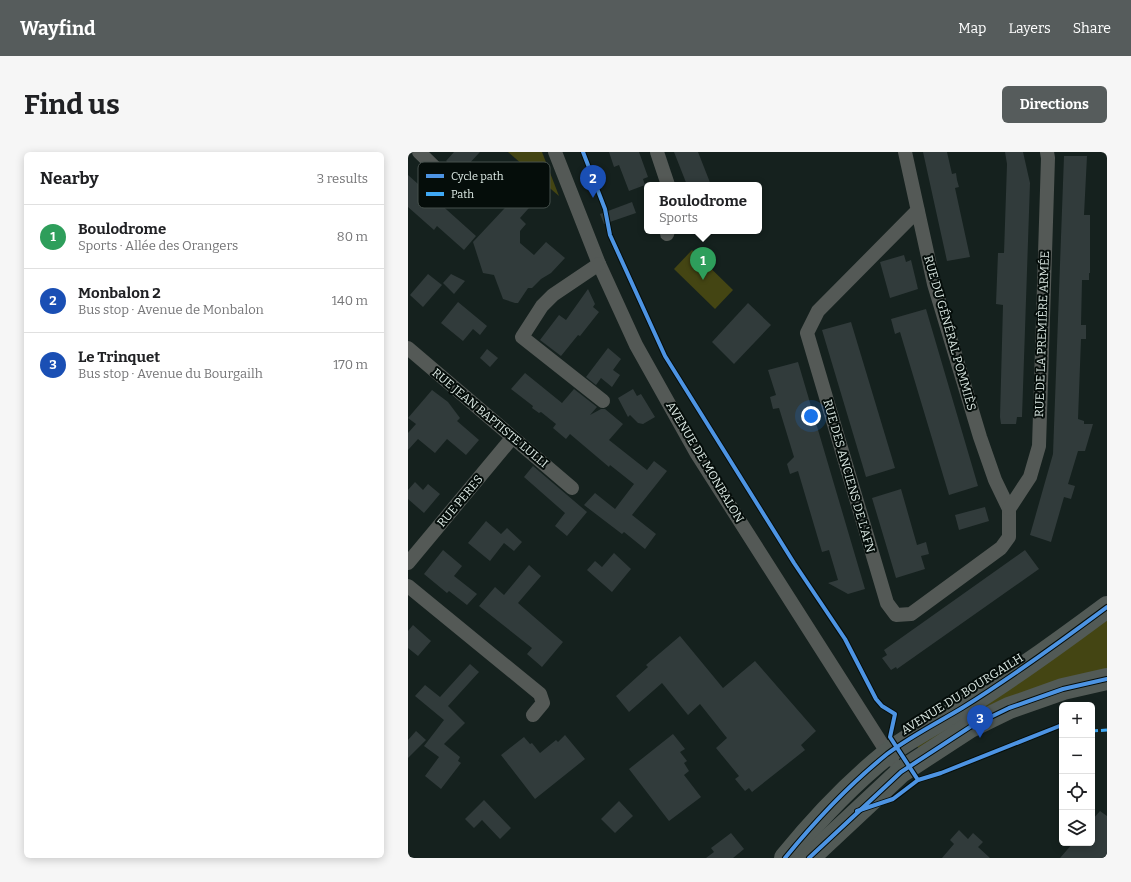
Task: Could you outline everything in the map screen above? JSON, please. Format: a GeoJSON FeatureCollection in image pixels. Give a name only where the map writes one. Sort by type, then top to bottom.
{"type":"FeatureCollection","features":[{"type":"Feature","properties":{"kind":"main road","name":"AVENUE DU BOURGAILH"},"geometry":{"type":"LineString","coordinates":[[785,858],[821,817],[888,754],[910,738],[963,708],[1042,655],[1107,608]]}},
{"type":"Feature","properties":{"kind":"main road"},"geometry":{"type":"LineString","coordinates":[[809,858],[901,772],[970,727],[1009,708],[1063,689],[1107,679]]}},
{"type":"Feature","properties":{"kind":"street"},"geometry":{"type":"LineString","coordinates":[[419,152],[429,162]]}},
{"type":"Feature","properties":{"kind":"street","name":"AVENUE DE MONBALON"},"geometry":{"type":"LineString","coordinates":[[556,152],[600,264],[636,345],[698,454],[767,560],[888,754],[901,772]]}},
{"type":"Feature","properties":{"kind":"street"},"geometry":{"type":"LineString","coordinates":[[656,152],[667,182]]}},
{"type":"Feature","properties":{"kind":"street","name":"RUE DU GÉNÉRAL POMMIÈS"},"geometry":{"type":"LineString","coordinates":[[905,152],[934,284],[980,438],[994,480],[1009,509]]}},
{"type":"Feature","properties":{"kind":"street","name":"RUE DE LA PREMIÈRE ARMÉE"},"geometry":{"type":"LineString","coordinates":[[1009,509],[1030,477],[1039,446],[1048,166],[1047,152]]}},
{"type":"Feature","properties":{"kind":"street","name":"RUE DES ANCIENS DE L'AFN"},"geometry":{"type":"LineString","coordinates":[[918,210],[818,311],[807,333],[887,603],[896,615],[911,614],[1001,548],[1009,537],[1009,509]]}},
{"type":"Feature","properties":{"kind":"street"},"geometry":{"type":"LineString","coordinates":[[600,264],[552,295],[542,306],[522,337],[603,402]]}},
{"type":"Feature","properties":{"kind":"street","name":"RUE JEAN BAPTISTE LULLI"},"geometry":{"type":"LineString","coordinates":[[408,348],[572,488]]}},
{"type":"Feature","properties":{"kind":"street","name":"RUE PERES"},"geometry":{"type":"LineString","coordinates":[[408,563],[512,438]]}},
{"type":"Feature","properties":{"kind":"street"},"geometry":{"type":"LineString","coordinates":[[408,586],[540,694],[543,702],[533,715]]}},
{"type":"Feature","properties":{"kind":"shaded area"},"geometry":{"type":"Polygon","coordinates":[[[508,152],[542,152],[546,162],[520,162],[508,152]]]}},
{"type":"Feature","properties":{"kind":"shaded area"},"geometry":{"type":"Polygon","coordinates":[[[550,173],[559,196],[550,188],[550,173]]]}},
{"type":"Feature","properties":{"kind":"shaded area"},"geometry":{"type":"Polygon","coordinates":[[[692,250],[733,290],[715,309],[674,269],[692,250]]]}},
{"type":"Feature","properties":{"kind":"shaded area"},"geometry":{"type":"Polygon","coordinates":[[[1107,616],[1107,669],[920,751],[915,743],[1107,616]]]}},
{"type":"Feature","properties":{"kind":"building"},"geometry":{"type":"Polygon","coordinates":[[[454,152],[480,152],[471,162],[446,161],[454,152]]]}},
{"type":"Feature","properties":{"kind":"building"},"geometry":{"type":"Polygon","coordinates":[[[609,152],[639,152],[648,177],[643,179],[644,185],[629,191],[619,165],[614,167],[609,152]]]}},
{"type":"Feature","properties":{"kind":"building"},"geometry":{"type":"Polygon","coordinates":[[[674,152],[698,152],[710,182],[686,182],[674,152]]]}},
{"type":"Feature","properties":{"kind":"building"},"geometry":{"type":"Polygon","coordinates":[[[923,152],[947,152],[952,174],[956,173],[959,187],[955,188],[970,257],[947,261],[923,152]]]}},
{"type":"Feature","properties":{"kind":"building"},"geometry":{"type":"Polygon","coordinates":[[[1005,152],[1023,152],[1030,183],[1022,417],[1017,417],[1016,424],[1001,424],[1000,417],[1003,305],[996,304],[998,253],[1004,253],[1007,164],[1005,152]]]}},
{"type":"Feature","properties":{"kind":"building"},"geometry":{"type":"Polygon","coordinates":[[[1064,156],[1087,156],[1084,215],[1090,215],[1090,273],[1089,280],[1082,280],[1081,325],[1086,325],[1086,339],[1081,339],[1078,419],[1084,421],[1084,424],[1093,424],[1085,451],[1078,451],[1068,484],[1075,486],[1071,499],[1064,497],[1051,542],[1030,535],[1053,454],[1064,156]]]}},
{"type":"Feature","properties":{"kind":"building"},"geometry":{"type":"Polygon","coordinates":[[[408,175],[418,184],[418,208],[445,208],[476,236],[464,250],[437,226],[434,230],[408,207],[408,175]]]}},
{"type":"Feature","properties":{"kind":"building"},"geometry":{"type":"Polygon","coordinates":[[[632,202],[636,213],[604,224],[600,214],[632,202]]]}},
{"type":"Feature","properties":{"kind":"building"},"geometry":{"type":"Polygon","coordinates":[[[505,208],[529,208],[520,218],[526,224],[520,231],[520,243],[534,255],[546,242],[565,258],[551,273],[541,279],[532,288],[528,288],[518,303],[515,303],[503,299],[494,275],[483,273],[473,242],[505,208]]]}},
{"type":"Feature","properties":{"kind":"building"},"geometry":{"type":"Polygon","coordinates":[[[904,255],[906,262],[911,260],[918,289],[890,298],[880,262],[904,255]]]}},
{"type":"Feature","properties":{"kind":"building"},"geometry":{"type":"Polygon","coordinates":[[[428,274],[442,285],[423,307],[410,295],[428,274]]]}},
{"type":"Feature","properties":{"kind":"building"},"geometry":{"type":"Polygon","coordinates":[[[451,274],[465,281],[454,294],[443,283],[451,274]]]}},
{"type":"Feature","properties":{"kind":"building"},"geometry":{"type":"Polygon","coordinates":[[[588,289],[595,304],[593,307],[599,312],[580,336],[578,335],[561,356],[540,340],[559,315],[566,320],[588,289]]]}},
{"type":"Feature","properties":{"kind":"building"},"geometry":{"type":"Polygon","coordinates":[[[458,302],[487,326],[480,335],[473,329],[463,341],[441,323],[458,302]]]}},
{"type":"Feature","properties":{"kind":"building"},"geometry":{"type":"Polygon","coordinates":[[[748,303],[771,325],[734,364],[712,342],[748,303]]]}},
{"type":"Feature","properties":{"kind":"building"},"geometry":{"type":"Polygon","coordinates":[[[926,309],[978,486],[949,495],[900,332],[895,334],[891,319],[926,309]]]}},
{"type":"Feature","properties":{"kind":"building"},"geometry":{"type":"Polygon","coordinates":[[[851,322],[895,468],[866,477],[822,330],[851,322]]]}},
{"type":"Feature","properties":{"kind":"building"},"geometry":{"type":"Polygon","coordinates":[[[608,348],[621,359],[613,370],[620,375],[612,387],[601,378],[596,385],[586,377],[608,348]]]}},
{"type":"Feature","properties":{"kind":"building"},"geometry":{"type":"Polygon","coordinates":[[[487,349],[498,358],[490,367],[480,358],[487,349]]]}},
{"type":"Feature","properties":{"kind":"building"},"geometry":{"type":"Polygon","coordinates":[[[798,362],[865,589],[848,594],[828,583],[838,580],[829,550],[822,552],[798,471],[790,474],[787,464],[794,457],[779,408],[773,409],[770,397],[776,395],[768,370],[798,362]]]}},
{"type":"Feature","properties":{"kind":"building"},"geometry":{"type":"Polygon","coordinates":[[[525,373],[562,403],[574,389],[597,407],[590,415],[601,409],[605,409],[623,424],[609,440],[647,470],[654,461],[667,471],[632,515],[656,534],[645,549],[624,532],[622,534],[584,505],[595,493],[615,509],[634,484],[610,465],[609,467],[570,434],[566,439],[553,428],[556,424],[541,412],[539,413],[532,408],[533,406],[511,389],[525,373]]]}},
{"type":"Feature","properties":{"kind":"building"},"geometry":{"type":"Polygon","coordinates":[[[633,389],[637,396],[641,394],[655,417],[643,424],[638,423],[630,415],[628,417],[618,398],[633,389]]]}},
{"type":"Feature","properties":{"kind":"building"},"geometry":{"type":"Polygon","coordinates":[[[432,390],[448,402],[460,418],[457,421],[479,440],[466,455],[447,439],[435,453],[418,439],[408,450],[408,433],[416,424],[408,418],[432,390]]]}},
{"type":"Feature","properties":{"kind":"building"},"geometry":{"type":"Polygon","coordinates":[[[533,466],[587,512],[567,536],[555,526],[565,513],[524,477],[533,466]]]}},
{"type":"Feature","properties":{"kind":"building"},"geometry":{"type":"Polygon","coordinates":[[[415,482],[423,490],[428,484],[440,494],[424,513],[408,499],[408,490],[415,482]]]}},
{"type":"Feature","properties":{"kind":"building"},"geometry":{"type":"Polygon","coordinates":[[[901,489],[917,545],[926,542],[929,554],[921,556],[925,569],[896,578],[872,498],[901,489]]]}},
{"type":"Feature","properties":{"kind":"building"},"geometry":{"type":"Polygon","coordinates":[[[985,507],[989,521],[959,530],[955,515],[985,507]]]}},
{"type":"Feature","properties":{"kind":"building"},"geometry":{"type":"Polygon","coordinates":[[[486,521],[501,534],[507,528],[522,542],[514,551],[504,543],[490,561],[468,543],[486,521]]]}},
{"type":"Feature","properties":{"kind":"building"},"geometry":{"type":"Polygon","coordinates":[[[443,550],[462,566],[454,576],[477,594],[467,605],[449,591],[447,593],[424,574],[443,550]]]}},
{"type":"Feature","properties":{"kind":"building"},"geometry":{"type":"Polygon","coordinates":[[[1025,550],[1039,569],[897,669],[896,667],[891,670],[882,658],[887,655],[884,650],[1025,550]]]}},
{"type":"Feature","properties":{"kind":"building"},"geometry":{"type":"Polygon","coordinates":[[[614,553],[631,569],[612,592],[587,570],[595,561],[602,567],[614,553]]]}},
{"type":"Feature","properties":{"kind":"building"},"geometry":{"type":"Polygon","coordinates":[[[529,565],[541,576],[518,603],[563,642],[542,667],[527,654],[532,648],[479,606],[495,587],[504,595],[529,565]]]}},
{"type":"Feature","properties":{"kind":"building"},"geometry":{"type":"Polygon","coordinates":[[[413,625],[431,641],[418,656],[408,648],[408,631],[413,625]]]}},
{"type":"Feature","properties":{"kind":"building"},"geometry":{"type":"Polygon","coordinates":[[[680,636],[723,688],[755,661],[816,731],[801,745],[805,750],[752,792],[749,788],[745,791],[735,779],[739,776],[716,748],[727,738],[700,704],[688,715],[662,683],[629,712],[616,696],[648,667],[646,665],[680,636]]]}},
{"type":"Feature","properties":{"kind":"building"},"geometry":{"type":"Polygon","coordinates":[[[470,664],[479,672],[448,706],[465,723],[444,744],[460,757],[458,761],[461,763],[441,789],[425,776],[439,757],[424,746],[444,720],[415,696],[425,685],[440,697],[470,664]]]}},
{"type":"Feature","properties":{"kind":"building"},"geometry":{"type":"Polygon","coordinates":[[[416,731],[426,740],[408,758],[408,740],[416,731]]]}},
{"type":"Feature","properties":{"kind":"building"},"geometry":{"type":"Polygon","coordinates":[[[673,734],[685,749],[680,752],[687,761],[684,763],[689,771],[684,775],[701,797],[669,821],[629,769],[673,734]]]}},
{"type":"Feature","properties":{"kind":"building"},"geometry":{"type":"Polygon","coordinates":[[[565,735],[585,759],[535,799],[501,755],[524,737],[530,744],[532,743],[540,753],[556,740],[558,742],[565,735]]]}},
{"type":"Feature","properties":{"kind":"building"},"geometry":{"type":"Polygon","coordinates":[[[484,800],[511,828],[500,839],[482,820],[474,828],[465,819],[484,800]]]}},
{"type":"Feature","properties":{"kind":"building"},"geometry":{"type":"Polygon","coordinates":[[[619,801],[633,816],[615,833],[601,819],[619,801]]]}},
{"type":"Feature","properties":{"kind":"building"},"geometry":{"type":"Polygon","coordinates":[[[1100,811],[1107,816],[1107,858],[1060,858],[1070,846],[1095,846],[1095,817],[1100,811]]]}},
{"type":"Feature","properties":{"kind":"building"},"geometry":{"type":"Polygon","coordinates":[[[959,830],[968,839],[973,833],[983,842],[978,847],[990,858],[942,858],[954,844],[950,840],[959,830]]]}},
{"type":"Feature","properties":{"kind":"building"},"geometry":{"type":"Polygon","coordinates":[[[731,833],[744,849],[733,858],[706,858],[714,852],[711,848],[731,833]]]}},
{"type":"Feature","properties":{"kind":"marked path"},"geometry":{"type":"LineString","coordinates":[[1095,731],[1107,730]]}},
{"type":"Feature","properties":{"kind":"cycle path"},"geometry":{"type":"LineString","coordinates":[[583,152],[605,209],[610,235],[665,356],[794,563],[845,639],[876,699],[882,706],[895,714],[890,737],[918,780],[893,799],[857,811]]}},
{"type":"Feature","properties":{"kind":"cycle path"},"geometry":{"type":"LineString","coordinates":[[785,858],[833,803],[887,754],[915,735],[962,708],[999,684],[1107,607]]}},
{"type":"Feature","properties":{"kind":"cycle path"},"geometry":{"type":"LineString","coordinates":[[809,858],[901,772],[970,727],[1009,708],[1063,689],[1107,679]]}},
{"type":"Feature","properties":{"kind":"cycle path"},"geometry":{"type":"LineString","coordinates":[[918,780],[941,773],[1059,726]]}},
{"type":"Feature","properties":{"kind":"place","name":"Monbalon 2"},"geometry":{"type":"Point","coordinates":[593,198]}},
{"type":"Feature","properties":{"kind":"place","name":"Boulodrome"},"geometry":{"type":"Point","coordinates":[703,280]}},
{"type":"Feature","properties":{"kind":"place","name":"Le Trinquet"},"geometry":{"type":"Point","coordinates":[980,738]}}]}
